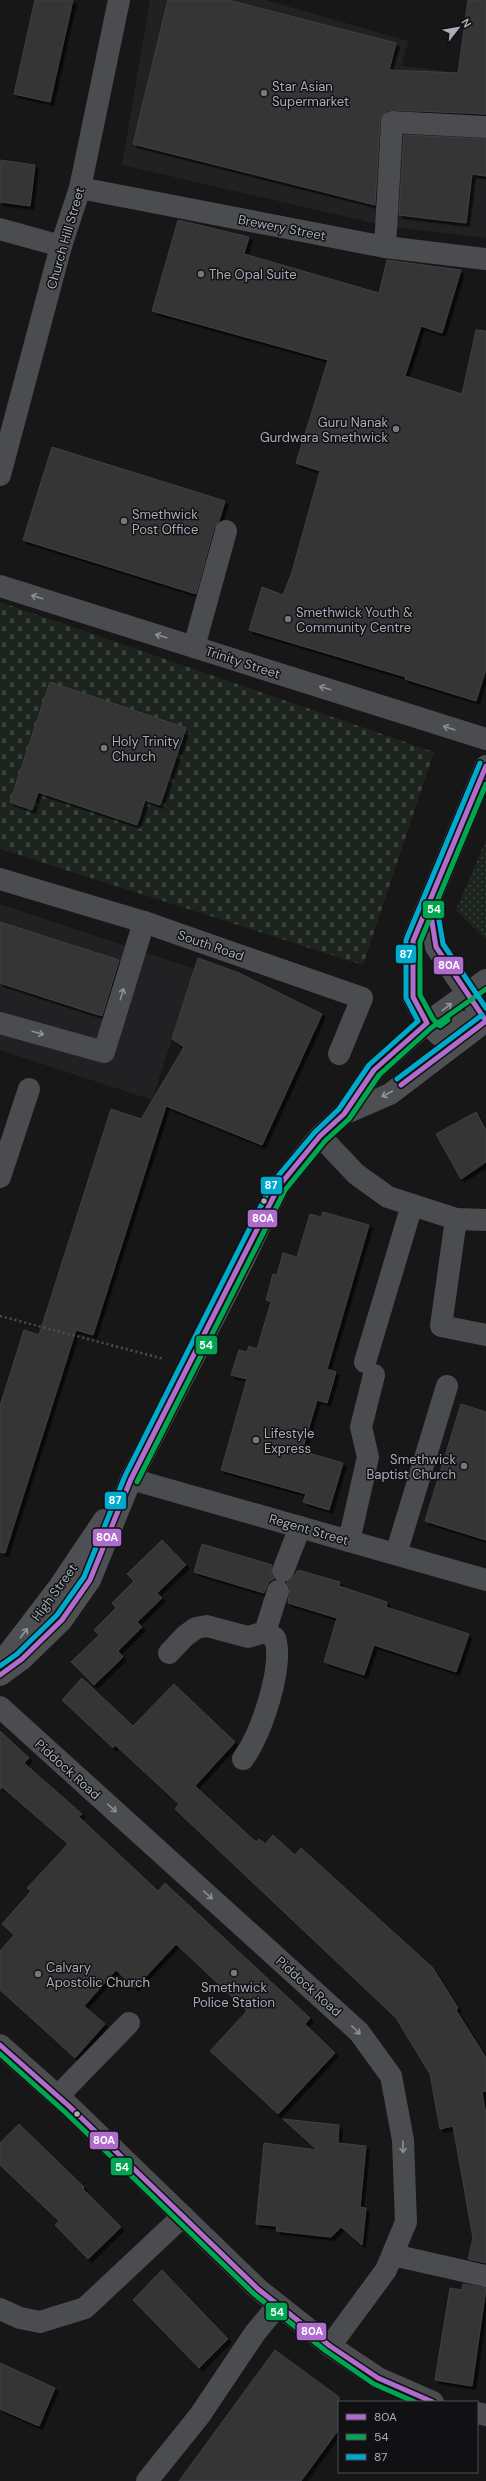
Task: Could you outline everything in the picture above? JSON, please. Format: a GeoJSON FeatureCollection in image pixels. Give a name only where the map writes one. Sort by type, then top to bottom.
{"type":"FeatureCollection","features":[{"type":"Feature","properties":{"kind":"main road"},"geometry":{"type":"LineString","coordinates":[[486,766],[413,941],[413,997],[428,1023],[439,1035],[458,1022],[486,1021]]}},
{"type":"Feature","properties":{"kind":"main road"},"geometry":{"type":"LineString","coordinates":[[429,903],[436,947],[486,1021]]}},
{"type":"Feature","properties":{"kind":"main road","name":"High Street"},"geometry":{"type":"LineString","coordinates":[[0,1675],[22,1659],[62,1620],[90,1580],[131,1479],[243,1261],[279,1186],[320,1136],[344,1114],[374,1070],[428,1023],[467,992],[486,980]]}},
{"type":"Feature","properties":{"kind":"main road","name":"High Street"},"geometry":{"type":"LineString","coordinates":[[344,1114],[390,1094],[486,1021]]}},
{"type":"Feature","properties":{"kind":"main road","name":"High Street"},"geometry":{"type":"LineString","coordinates":[[0,1664],[59,1587],[131,1479]]}},
{"type":"Feature","properties":{"kind":"street","name":"Church Hill Street"},"geometry":{"type":"LineString","coordinates":[[0,475],[61,246],[80,188],[119,0]]}},
{"type":"Feature","properties":{"kind":"street"},"geometry":{"type":"LineString","coordinates":[[393,248],[392,122],[486,127]]}},
{"type":"Feature","properties":{"kind":"street","name":"Brewery Street"},"geometry":{"type":"LineString","coordinates":[[80,188],[393,248],[486,259]]}},
{"type":"Feature","properties":{"kind":"street"},"geometry":{"type":"LineString","coordinates":[[0,229],[61,246]]}},
{"type":"Feature","properties":{"kind":"street"},"geometry":{"type":"LineString","coordinates":[[194,647],[226,531]]}},
{"type":"Feature","properties":{"kind":"street","name":"Trinity Street"},"geometry":{"type":"LineString","coordinates":[[0,586],[486,739]]}},
{"type":"Feature","properties":{"kind":"street","name":"South Road"},"geometry":{"type":"LineString","coordinates":[[0,879],[144,922],[362,998],[339,1054]]}},
{"type":"Feature","properties":{"kind":"street"},"geometry":{"type":"LineString","coordinates":[[0,1023],[104,1052],[144,922]]}},
{"type":"Feature","properties":{"kind":"street"},"geometry":{"type":"LineString","coordinates":[[0,1177],[4,1144],[29,1088]]}},
{"type":"Feature","properties":{"kind":"street"},"geometry":{"type":"LineString","coordinates":[[320,1136],[356,1174],[388,1197],[456,1219],[486,1220]]}},
{"type":"Feature","properties":{"kind":"street"},"geometry":{"type":"LineString","coordinates":[[349,1541],[368,1457],[361,1427],[370,1368],[412,1205]]}},
{"type":"Feature","properties":{"kind":"street"},"geometry":{"type":"LineString","coordinates":[[456,1219],[441,1326],[486,1335]]}},
{"type":"Feature","properties":{"kind":"street"},"geometry":{"type":"LineString","coordinates":[[396,1554],[447,1386]]}},
{"type":"Feature","properties":{"kind":"street","name":"Regent Street"},"geometry":{"type":"LineString","coordinates":[[131,1479],[486,1580]]}},
{"type":"Feature","properties":{"kind":"street"},"geometry":{"type":"LineString","coordinates":[[265,1632],[300,1527]]}},
{"type":"Feature","properties":{"kind":"street"},"geometry":{"type":"LineString","coordinates":[[170,1653],[185,1636],[196,1628],[207,1626],[248,1636],[265,1632],[275,1638],[278,1663],[256,1738],[243,1759]]}},
{"type":"Feature","properties":{"kind":"street","name":"Piddock Road"},"geometry":{"type":"LineString","coordinates":[[0,1707],[359,2032],[391,2076],[403,2140],[406,2222],[386,2270],[330,2346]]}},
{"type":"Feature","properties":{"kind":"street"},"geometry":{"type":"LineString","coordinates":[[58,2096],[129,2023]]}},
{"type":"Feature","properties":{"kind":"street"},"geometry":{"type":"LineString","coordinates":[[0,2045],[58,2096],[258,2289],[330,2346],[378,2378],[431,2401]]}},
{"type":"Feature","properties":{"kind":"street"},"geometry":{"type":"LineString","coordinates":[[0,2309],[20,2318],[40,2322],[85,2308],[183,2216]]}},
{"type":"Feature","properties":{"kind":"street"},"geometry":{"type":"LineString","coordinates":[[393,2255],[486,2276]]}},
{"type":"Feature","properties":{"kind":"street"},"geometry":{"type":"LineString","coordinates":[[147,2481],[200,2415],[254,2333],[278,2305]]}},
{"type":"Feature","properties":{"kind":"path"},"geometry":{"type":"LineString","coordinates":[[0,1316],[169,1360]]}},
{"type":"Feature","properties":{"kind":"shaded area"},"geometry":{"type":"Polygon","coordinates":[[[150,0],[266,0],[408,41],[402,66],[486,76],[486,238],[391,227],[122,165],[150,0]]]}},
{"type":"Feature","properties":{"kind":"shaded area"},"geometry":{"type":"Polygon","coordinates":[[[0,904],[195,969],[152,1100],[0,1050],[0,904]]]}},
{"type":"Feature","properties":{"kind":"green space"},"geometry":{"type":"Polygon","coordinates":[[[0,602],[434,752],[363,965],[0,849],[0,602]]]}},
{"type":"Feature","properties":{"kind":"green space"},"geometry":{"type":"Polygon","coordinates":[[[486,840],[486,939],[456,910],[486,840]]]}},
{"type":"Feature","properties":{"kind":"building"},"geometry":{"type":"Polygon","coordinates":[[[35,0],[73,0],[50,102],[14,94],[35,0]]]}},
{"type":"Feature","properties":{"kind":"building","name":"Star Asian Supermarket"},"geometry":{"type":"Polygon","coordinates":[[[168,0],[228,0],[396,43],[389,70],[458,73],[468,0],[486,0],[486,114],[393,110],[386,111],[380,121],[375,205],[133,144],[168,0]]]}},
{"type":"Feature","properties":{"kind":"building"},"geometry":{"type":"Polygon","coordinates":[[[404,135],[486,139],[486,176],[472,174],[466,223],[399,215],[404,135]]]}},
{"type":"Feature","properties":{"kind":"building"},"geometry":{"type":"Polygon","coordinates":[[[0,160],[35,165],[30,206],[0,202],[0,160]]]}},
{"type":"Feature","properties":{"kind":"building"},"geometry":{"type":"Polygon","coordinates":[[[178,220],[249,237],[244,254],[379,293],[387,260],[461,270],[442,333],[421,326],[405,376],[462,394],[476,330],[486,331],[486,669],[476,701],[405,679],[406,677],[249,630],[262,587],[283,595],[292,572],[320,471],[296,463],[328,360],[152,311],[178,220]]]}},
{"type":"Feature","properties":{"kind":"building","name":"Smethwick Post Office"},"geometry":{"type":"Polygon","coordinates":[[[52,447],[225,501],[219,521],[214,528],[196,594],[23,540],[52,447]]]}},
{"type":"Feature","properties":{"kind":"building","name":"Holy Trinity Church"},"geometry":{"type":"Polygon","coordinates":[[[50,682],[186,728],[160,805],[145,800],[137,825],[38,792],[32,810],[10,802],[50,682]]]}},
{"type":"Feature","properties":{"kind":"building"},"geometry":{"type":"Polygon","coordinates":[[[0,922],[119,960],[102,1016],[0,983],[0,922]]]}},
{"type":"Feature","properties":{"kind":"building"},"geometry":{"type":"Polygon","coordinates":[[[198,958],[239,973],[322,1014],[262,1145],[166,1106],[93,1335],[76,1330],[5,1553],[0,1552],[0,1406],[24,1330],[39,1335],[111,1109],[141,1119],[184,1047],[172,1039],[198,958]]]}},
{"type":"Feature","properties":{"kind":"building"},"geometry":{"type":"Polygon","coordinates":[[[476,1112],[486,1130],[486,1162],[461,1179],[436,1134],[476,1112]]]}},
{"type":"Feature","properties":{"kind":"building"},"geometry":{"type":"Polygon","coordinates":[[[323,1212],[369,1225],[327,1369],[336,1372],[327,1403],[317,1400],[302,1451],[343,1463],[329,1510],[303,1502],[306,1494],[221,1470],[247,1379],[231,1375],[239,1350],[247,1352],[249,1346],[257,1349],[271,1302],[266,1300],[273,1274],[277,1275],[283,1253],[297,1257],[310,1214],[321,1217],[323,1212]]]}},
{"type":"Feature","properties":{"kind":"building","name":"Smethwick Baptist Church"},"geometry":{"type":"Polygon","coordinates":[[[461,1404],[486,1412],[486,1540],[425,1521],[461,1404]]]}},
{"type":"Feature","properties":{"kind":"building"},"geometry":{"type":"Polygon","coordinates":[[[162,1540],[186,1565],[157,1593],[162,1598],[137,1622],[142,1627],[118,1651],[123,1657],[94,1685],[71,1662],[99,1635],[94,1630],[116,1608],[112,1603],[134,1581],[127,1574],[162,1540]]]}},
{"type":"Feature","properties":{"kind":"building"},"geometry":{"type":"Polygon","coordinates":[[[202,1544],[272,1565],[271,1573],[274,1579],[269,1582],[264,1593],[194,1572],[202,1544]]]}},
{"type":"Feature","properties":{"kind":"building"},"geometry":{"type":"Polygon","coordinates":[[[298,1570],[340,1582],[339,1586],[387,1602],[386,1607],[469,1634],[456,1672],[374,1645],[364,1675],[324,1662],[337,1618],[288,1603],[290,1589],[287,1582],[291,1580],[298,1570]]]}},
{"type":"Feature","properties":{"kind":"building"},"geometry":{"type":"Polygon","coordinates":[[[82,1678],[133,1726],[174,1684],[235,1742],[195,1786],[256,1842],[259,1839],[265,1844],[273,1835],[295,1855],[301,1848],[433,1968],[458,2008],[456,2010],[486,2058],[486,2091],[482,2092],[486,2115],[486,2263],[468,2259],[473,2238],[453,2126],[440,2129],[430,2074],[396,2018],[175,1809],[179,1804],[115,1745],[113,1748],[62,1700],[82,1678]]]}},
{"type":"Feature","properties":{"kind":"building","name":"Smethwick Police Station"},"geometry":{"type":"Polygon","coordinates":[[[0,1731],[29,1758],[24,1763],[82,1814],[79,1817],[158,1891],[165,1883],[310,2018],[305,2024],[335,2053],[278,2114],[210,2051],[247,2011],[176,1944],[135,1988],[116,1970],[84,2006],[105,2024],[75,2058],[0,1990],[0,1951],[14,1935],[2,1924],[31,1891],[27,1888],[68,1844],[2,1787],[0,1789],[0,1731]]]}},
{"type":"Feature","properties":{"kind":"building"},"geometry":{"type":"Polygon","coordinates":[[[283,2119],[339,2125],[338,2143],[366,2146],[360,2207],[366,2208],[362,2245],[341,2227],[331,2237],[276,2231],[277,2226],[256,2224],[264,2143],[317,2150],[283,2119]]]}},
{"type":"Feature","properties":{"kind":"building"},"geometry":{"type":"Polygon","coordinates":[[[19,2124],[84,2187],[83,2189],[121,2227],[88,2259],[55,2225],[59,2221],[0,2165],[0,2143],[19,2124]]]}},
{"type":"Feature","properties":{"kind":"building"},"geometry":{"type":"Polygon","coordinates":[[[162,2270],[228,2339],[199,2368],[133,2300],[162,2270]]]}},
{"type":"Feature","properties":{"kind":"building"},"geometry":{"type":"Polygon","coordinates":[[[463,2284],[486,2288],[472,2386],[435,2380],[450,2288],[462,2290],[463,2284]]]}},
{"type":"Feature","properties":{"kind":"building"},"geometry":{"type":"Polygon","coordinates":[[[275,2350],[339,2397],[338,2430],[301,2481],[179,2481],[275,2350]]]}},
{"type":"Feature","properties":{"kind":"building"},"geometry":{"type":"Polygon","coordinates":[[[0,2363],[55,2388],[39,2426],[0,2409],[0,2363]]]}},
{"type":"Feature","properties":{"kind":"transit line","name":"87"},"geometry":{"type":"LineString","coordinates":[[0,1666],[17,1654],[57,1615],[84,1577],[125,1476],[273,1182],[315,1132],[339,1109],[369,1065],[418,1021],[406,998],[406,940],[480,763]]}},
{"type":"Feature","properties":{"kind":"transit line","name":"80A"},"geometry":{"type":"LineString","coordinates":[[0,1675],[22,1659],[62,1620],[90,1580],[131,1479],[279,1186],[320,1136],[344,1114],[374,1070],[427,1023],[413,997],[413,941],[486,766]]}},
{"type":"Feature","properties":{"kind":"transit line","name":"54"},"geometry":{"type":"LineString","coordinates":[[448,1020],[440,1026],[433,1019],[420,995],[420,942],[486,784]]}},
{"type":"Feature","properties":{"kind":"transit line","name":"87"},"geometry":{"type":"LineString","coordinates":[[436,902],[443,944],[486,1008]]}},
{"type":"Feature","properties":{"kind":"transit line","name":"80A"},"geometry":{"type":"LineString","coordinates":[[429,903],[436,947],[486,1021]]}},
{"type":"Feature","properties":{"kind":"transit line","name":"54"},"geometry":{"type":"LineString","coordinates":[[137,1482],[285,1190],[325,1141],[349,1119],[379,1075],[431,1028],[486,989]]}},
{"type":"Feature","properties":{"kind":"transit line","name":"87"},"geometry":{"type":"LineString","coordinates":[[397,1079],[482,1015]]}},
{"type":"Feature","properties":{"kind":"transit line","name":"80A"},"geometry":{"type":"LineString","coordinates":[[401,1085],[486,1021]]}},
{"type":"Feature","properties":{"kind":"transit line","name":"80A"},"geometry":{"type":"LineString","coordinates":[[0,2045],[70,2107],[258,2289],[330,2346],[378,2378],[431,2401]]}},
{"type":"Feature","properties":{"kind":"transit line","name":"54"},"geometry":{"type":"LineString","coordinates":[[0,2054],[65,2112],[254,2294],[326,2351],[374,2384],[413,2401]]}},
{"type":"Feature","properties":{"kind":"place","name":"Star Asian Supermarket"},"geometry":{"type":"Point","coordinates":[264,93]}},
{"type":"Feature","properties":{"kind":"place","name":"The Opal Suite"},"geometry":{"type":"Point","coordinates":[201,274]}},
{"type":"Feature","properties":{"kind":"place","name":"Guru Nanak Gurdwara Smethwick"},"geometry":{"type":"Point","coordinates":[396,429]}},
{"type":"Feature","properties":{"kind":"place","name":"Smethwick Post Office"},"geometry":{"type":"Point","coordinates":[124,521]}},
{"type":"Feature","properties":{"kind":"place","name":"Smethwick Youth & Community Centre"},"geometry":{"type":"Point","coordinates":[288,619]}},
{"type":"Feature","properties":{"kind":"place","name":"Holy Trinity Church"},"geometry":{"type":"Point","coordinates":[104,748]}},
{"type":"Feature","properties":{"kind":"place","name":"Lifestyle Express"},"geometry":{"type":"Point","coordinates":[256,1440]}},
{"type":"Feature","properties":{"kind":"place","name":"Smethwick Baptist Church"},"geometry":{"type":"Point","coordinates":[464,1466]}},
{"type":"Feature","properties":{"kind":"place","name":"Smethwick Police Station"},"geometry":{"type":"Point","coordinates":[234,1973]}},
{"type":"Feature","properties":{"kind":"place","name":"Calvary Apostolic Church"},"geometry":{"type":"Point","coordinates":[38,1974]}}]}
